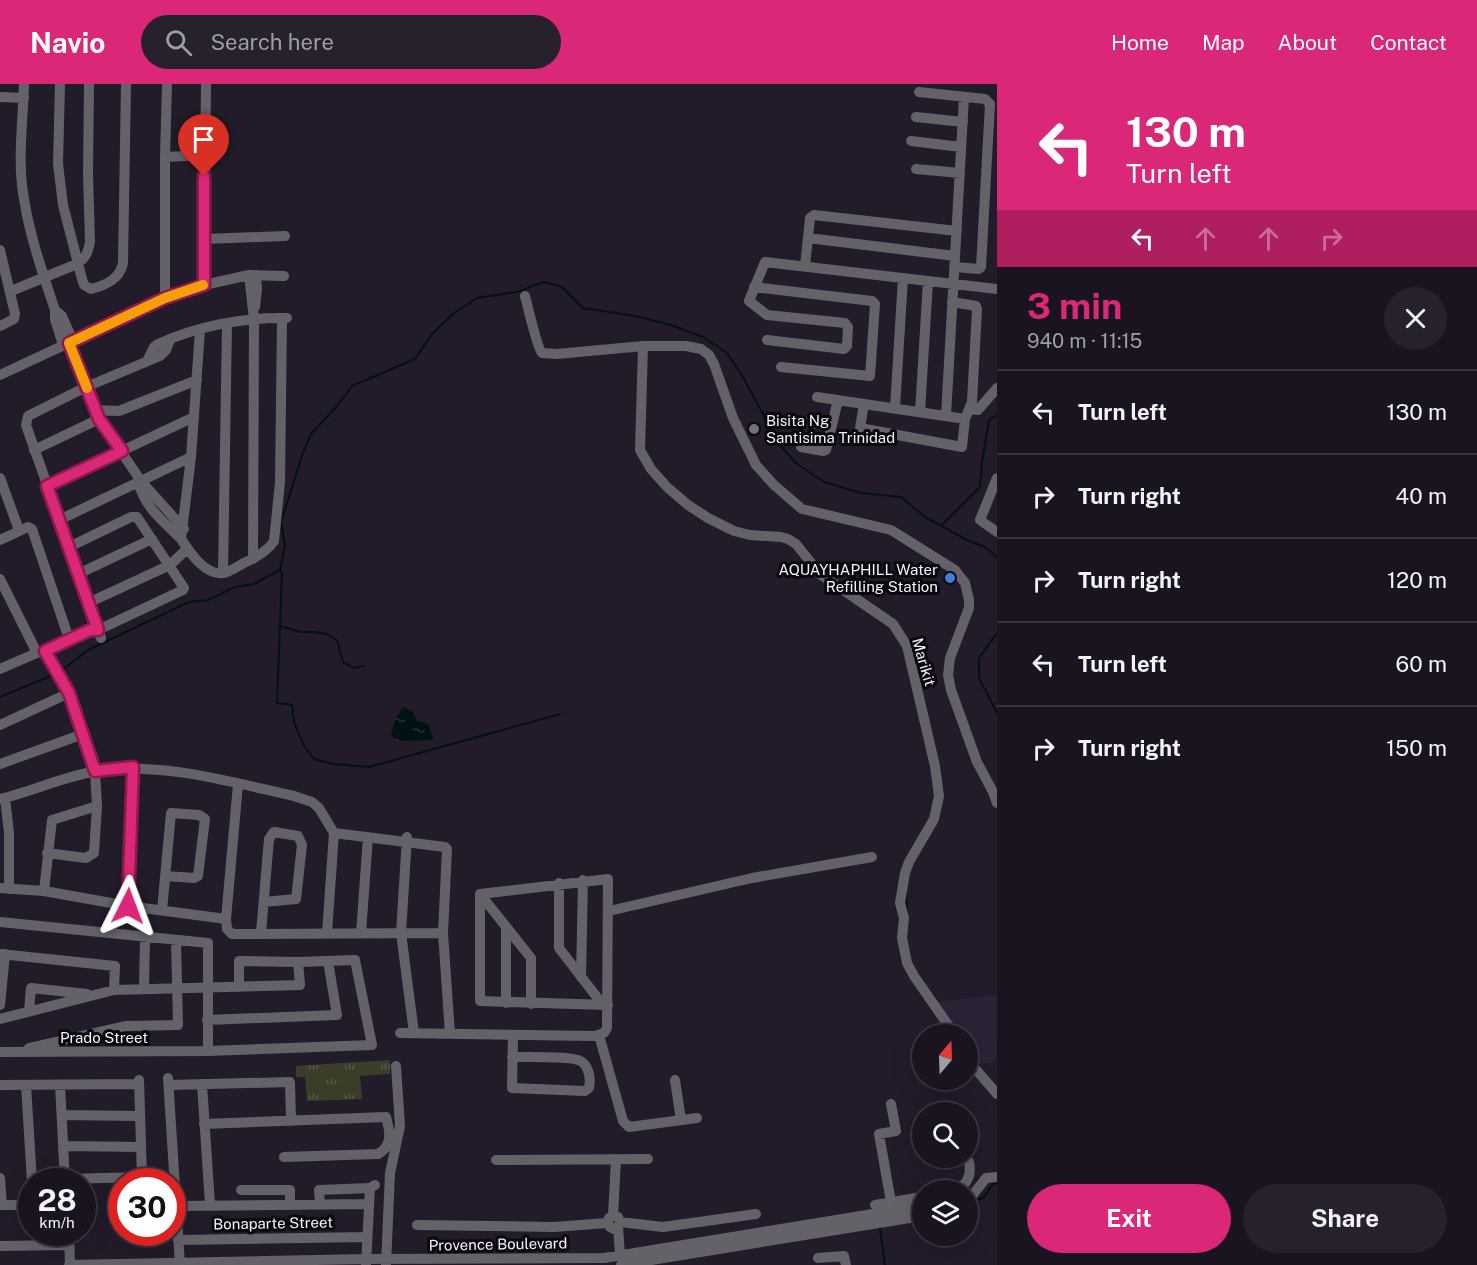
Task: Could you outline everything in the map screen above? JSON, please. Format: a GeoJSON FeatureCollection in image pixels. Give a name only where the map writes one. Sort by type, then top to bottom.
{"type":"FeatureCollection","features":[{"type":"Feature","properties":{"kind":"street"},"geometry":{"type":"LineString","coordinates":[[24,84],[23,198],[55,310],[62,316],[68,343],[86,387],[97,414],[140,481],[143,498],[151,510],[184,539],[209,570],[223,573],[253,559],[274,541],[280,482],[284,318],[253,316],[170,340],[154,347],[148,359],[86,387],[28,416],[26,425],[34,450],[99,634]]}},
{"type":"Feature","properties":{"kind":"street"},"geometry":{"type":"LineString","coordinates":[[60,84],[58,164],[63,205],[77,264],[84,285],[91,289],[116,278],[122,269],[126,84]]}},
{"type":"Feature","properties":{"kind":"street"},"geometry":{"type":"LineString","coordinates":[[10,291],[77,264],[86,256],[90,242],[89,84]]}},
{"type":"Feature","properties":{"kind":"street"},"geometry":{"type":"LineString","coordinates":[[165,298],[167,84]]}},
{"type":"Feature","properties":{"kind":"street"},"geometry":{"type":"LineString","coordinates":[[204,285],[206,84]]}},
{"type":"Feature","properties":{"kind":"street"},"geometry":{"type":"LineString","coordinates":[[808,238],[955,262],[978,269],[981,267],[990,104],[985,99],[919,92]]}},
{"type":"Feature","properties":{"kind":"street"},"geometry":{"type":"LineString","coordinates":[[946,416],[964,96]]}},
{"type":"Feature","properties":{"kind":"street"},"geometry":{"type":"LineString","coordinates":[[0,97],[24,98]]}},
{"type":"Feature","properties":{"kind":"street"},"geometry":{"type":"LineString","coordinates":[[916,117],[963,122]]}},
{"type":"Feature","properties":{"kind":"street"},"geometry":{"type":"LineString","coordinates":[[912,141],[961,147]]}},
{"type":"Feature","properties":{"kind":"street"},"geometry":{"type":"LineString","coordinates":[[165,157],[204,155]]}},
{"type":"Feature","properties":{"kind":"street"},"geometry":{"type":"LineString","coordinates":[[916,169],[960,173]]}},
{"type":"Feature","properties":{"kind":"street"},"geometry":{"type":"LineString","coordinates":[[805,266],[810,218],[814,215],[957,231]]}},
{"type":"Feature","properties":{"kind":"street"},"geometry":{"type":"LineString","coordinates":[[204,239],[285,236]]}},
{"type":"Feature","properties":{"kind":"street"},"geometry":{"type":"LineString","coordinates":[[0,250],[15,316],[0,326]]}},
{"type":"Feature","properties":{"kind":"street"},"geometry":{"type":"LineString","coordinates":[[767,340],[844,349],[847,346],[848,327],[845,323],[767,315],[749,301],[765,262],[997,289]]}},
{"type":"Feature","properties":{"kind":"street"},"geometry":{"type":"LineString","coordinates":[[252,275],[253,559]]}},
{"type":"Feature","properties":{"kind":"street"},"geometry":{"type":"LineString","coordinates":[[0,375],[165,298],[204,285],[252,275],[284,276]]}},
{"type":"Feature","properties":{"kind":"street"},"geometry":{"type":"LineString","coordinates":[[895,408],[903,278]]}},
{"type":"Feature","properties":{"kind":"street"},"geometry":{"type":"LineString","coordinates":[[920,412],[928,281]]}},
{"type":"Feature","properties":{"kind":"street"},"geometry":{"type":"LineString","coordinates":[[754,287],[872,301],[875,304],[870,376],[781,367]]}},
{"type":"Feature","properties":{"kind":"street"},"geometry":{"type":"LineString","coordinates":[[525,296],[538,350],[542,353],[557,354],[643,346],[686,346],[709,355],[733,418],[756,465],[774,485],[802,509],[891,530],[942,561],[962,577],[969,608],[953,646],[948,675],[976,762],[997,802]]}},
{"type":"Feature","properties":{"kind":"street"},"geometry":{"type":"LineString","coordinates":[[864,404],[860,428],[961,447],[963,445],[967,414],[972,402],[977,309],[976,306],[952,302]]}},
{"type":"Feature","properties":{"kind":"street"},"geometry":{"type":"LineString","coordinates":[[223,573],[227,323]]}},
{"type":"Feature","properties":{"kind":"street"},"geometry":{"type":"LineString","coordinates":[[88,603],[170,565],[184,539],[200,330]]}},
{"type":"Feature","properties":{"kind":"street","name":"Marikit"},"geometry":{"type":"LineString","coordinates":[[643,346],[640,450],[642,457],[656,475],[688,505],[734,531],[750,535],[781,537],[796,544],[820,574],[893,624],[907,646],[935,766],[939,796],[934,819],[905,873],[900,903],[903,918],[902,938],[907,963],[947,1024]]}},
{"type":"Feature","properties":{"kind":"street"},"geometry":{"type":"LineString","coordinates":[[34,450],[97,414],[118,411],[196,380]]}},
{"type":"Feature","properties":{"kind":"street"},"geometry":{"type":"LineString","coordinates":[[817,397],[946,416],[967,414],[978,410],[997,387]]}},
{"type":"Feature","properties":{"kind":"street"},"geometry":{"type":"LineString","coordinates":[[801,447],[825,451],[838,400]]}},
{"type":"Feature","properties":{"kind":"street"},"geometry":{"type":"LineString","coordinates":[[47,486],[194,417]]}},
{"type":"Feature","properties":{"kind":"street"},"geometry":{"type":"LineString","coordinates":[[791,420],[831,426]]}},
{"type":"Feature","properties":{"kind":"street"},"geometry":{"type":"LineString","coordinates":[[59,520],[191,457]]}},
{"type":"Feature","properties":{"kind":"street"},"geometry":{"type":"LineString","coordinates":[[0,478],[3,499],[19,530]]}},
{"type":"Feature","properties":{"kind":"street"},"geometry":{"type":"LineString","coordinates":[[997,478],[993,499],[980,520],[997,532]]}},
{"type":"Feature","properties":{"kind":"street"},"geometry":{"type":"LineString","coordinates":[[69,547],[131,517],[137,517],[184,585],[183,590],[99,634]]}},
{"type":"Feature","properties":{"kind":"street"},"geometry":{"type":"LineString","coordinates":[[0,540],[19,530],[28,527],[32,529],[69,639]]}},
{"type":"Feature","properties":{"kind":"street"},"geometry":{"type":"LineString","coordinates":[[78,574],[152,539]]}},
{"type":"Feature","properties":{"kind":"street"},"geometry":{"type":"LineString","coordinates":[[0,579],[41,652],[55,669],[69,693],[95,771],[97,807],[94,854],[86,858],[47,853]]}},
{"type":"Feature","properties":{"kind":"street"},"geometry":{"type":"LineString","coordinates":[[1,668],[90,630],[99,634]]}},
{"type":"Feature","properties":{"kind":"street"},"geometry":{"type":"LineString","coordinates":[[0,725],[69,693]]}},
{"type":"Feature","properties":{"kind":"street"},"geometry":{"type":"LineString","coordinates":[[0,764],[83,734]]}},
{"type":"Feature","properties":{"kind":"street"},"geometry":{"type":"LineString","coordinates":[[128,906],[133,767]]}},
{"type":"Feature","properties":{"kind":"street"},"geometry":{"type":"LineString","coordinates":[[226,919],[128,906],[44,891],[4,888],[9,833],[3,798],[95,771],[133,767],[182,772],[312,802],[319,808],[334,833],[327,933]]}},
{"type":"Feature","properties":{"kind":"street"},"geometry":{"type":"LineString","coordinates":[[238,784],[226,919],[227,930],[232,934],[443,933]]}},
{"type":"Feature","properties":{"kind":"street"},"geometry":{"type":"LineString","coordinates":[[44,891],[52,820],[97,807]]}},
{"type":"Feature","properties":{"kind":"street"},"geometry":{"type":"LineString","coordinates":[[162,910],[165,876],[171,813],[199,815],[205,819],[198,876],[194,878],[165,876]]}},
{"type":"Feature","properties":{"kind":"street"},"geometry":{"type":"LineString","coordinates":[[261,933],[264,902],[271,834],[274,832],[298,836],[302,845],[296,899],[264,902]]}},
{"type":"Feature","properties":{"kind":"street"},"geometry":{"type":"LineString","coordinates":[[334,833],[407,839],[446,847],[443,933],[450,1034]]}},
{"type":"Feature","properties":{"kind":"street"},"geometry":{"type":"LineString","coordinates":[[362,933],[368,837]]}},
{"type":"Feature","properties":{"kind":"street"},"geometry":{"type":"LineString","coordinates":[[407,839],[401,933],[414,1034]]}},
{"type":"Feature","properties":{"kind":"street"},"geometry":{"type":"LineString","coordinates":[[609,911],[752,878],[872,857]]}},
{"type":"Feature","properties":{"kind":"street"},"geometry":{"type":"LineString","coordinates":[[400,1033],[600,1035],[607,1028],[605,1005],[608,879],[584,880],[480,894]]}},
{"type":"Feature","properties":{"kind":"street"},"geometry":{"type":"LineString","coordinates":[[581,977],[584,880]]}},
{"type":"Feature","properties":{"kind":"street"},"geometry":{"type":"LineString","coordinates":[[559,883],[559,948],[605,1005]]}},
{"type":"Feature","properties":{"kind":"street"},"geometry":{"type":"LineString","coordinates":[[480,894],[480,1000],[482,1002],[605,1005]]}},
{"type":"Feature","properties":{"kind":"street"},"geometry":{"type":"LineString","coordinates":[[480,894],[531,958],[531,1004]]}},
{"type":"Feature","properties":{"kind":"street"},"geometry":{"type":"LineString","coordinates":[[0,922],[208,943],[208,1051]]}},
{"type":"Feature","properties":{"kind":"street"},"geometry":{"type":"LineString","coordinates":[[506,927],[506,1003]]}},
{"type":"Feature","properties":{"kind":"street"},"geometry":{"type":"LineString","coordinates":[[144,988],[145,937]]}},
{"type":"Feature","properties":{"kind":"street"},"geometry":{"type":"LineString","coordinates":[[6,1052],[124,1026],[176,1026],[179,1023],[176,940]]}},
{"type":"Feature","properties":{"kind":"street"},"geometry":{"type":"LineString","coordinates":[[0,1005],[3,954],[115,966],[114,990]]}},
{"type":"Feature","properties":{"kind":"street","name":"Prado Street"},"geometry":{"type":"LineString","coordinates":[[6,1052],[208,1051],[372,1045],[356,960],[328,961]]}},
{"type":"Feature","properties":{"kind":"street"},"geometry":{"type":"LineString","coordinates":[[207,1020],[337,1015],[328,961],[239,961],[239,987]]}},
{"type":"Feature","properties":{"kind":"street"},"geometry":{"type":"LineString","coordinates":[[0,1019],[114,990],[300,985],[297,962]]}},
{"type":"Feature","properties":{"kind":"street"},"geometry":{"type":"LineString","coordinates":[[29,1011],[31,988],[93,994]]}},
{"type":"Feature","properties":{"kind":"street"},"geometry":{"type":"LineString","coordinates":[[512,1057],[578,1059],[587,1068],[589,1088],[585,1091],[514,1089],[512,1087],[512,1057],[513,1035]]}},
{"type":"Feature","properties":{"kind":"street"},"geometry":{"type":"LineString","coordinates":[[600,1035],[626,1125],[629,1127],[697,1118]]}},
{"type":"Feature","properties":{"kind":"street"},"geometry":{"type":"LineString","coordinates":[[386,1262],[390,1173],[400,1126],[396,1066]]}},
{"type":"Feature","properties":{"kind":"street"},"geometry":{"type":"LineString","coordinates":[[978,1072],[997,1094]]}},
{"type":"Feature","properties":{"kind":"street"},"geometry":{"type":"LineString","coordinates":[[675,1080],[681,1120]]}},
{"type":"Feature","properties":{"kind":"street"},"geometry":{"type":"LineString","coordinates":[[0,1085],[138,1082],[142,1177],[96,1179]]}},
{"type":"Feature","properties":{"kind":"street"},"geometry":{"type":"LineString","coordinates":[[174,1168],[169,1082],[202,1084],[290,1082],[291,1121]]}},
{"type":"Feature","properties":{"kind":"street"},"geometry":{"type":"LineString","coordinates":[[202,1084],[210,1205]]}},
{"type":"Feature","properties":{"kind":"street"},"geometry":{"type":"LineString","coordinates":[[26,1085],[31,1168]]}},
{"type":"Feature","properties":{"kind":"street"},"geometry":{"type":"LineString","coordinates":[[60,1085],[64,1168]]}},
{"type":"Feature","properties":{"kind":"street"},"geometry":{"type":"LineString","coordinates":[[890,1111],[896,1131],[879,1134],[891,1202]]}},
{"type":"Feature","properties":{"kind":"street"},"geometry":{"type":"LineString","coordinates":[[62,1115],[139,1116]]}},
{"type":"Feature","properties":{"kind":"street"},"geometry":{"type":"LineString","coordinates":[[204,1124],[386,1117],[389,1129],[388,1143],[383,1151],[372,1155],[284,1157]]}},
{"type":"Feature","properties":{"kind":"street"},"geometry":{"type":"LineString","coordinates":[[63,1146],[140,1147]]}},
{"type":"Feature","properties":{"kind":"street"},"geometry":{"type":"LineString","coordinates":[[496,1160],[648,1158]]}},
{"type":"Feature","properties":{"kind":"street"},"geometry":{"type":"LineString","coordinates":[[616,1159],[615,1222],[621,1260]]}},
{"type":"Feature","properties":{"kind":"street"},"geometry":{"type":"LineString","coordinates":[[965,1180],[970,1167],[983,1173],[997,1171]]}},
{"type":"Feature","properties":{"kind":"street"},"geometry":{"type":"LineString","coordinates":[[977,1180],[983,1173]]}},
{"type":"Feature","properties":{"kind":"street"},"geometry":{"type":"LineString","coordinates":[[978,1188],[986,1178],[997,1177]]}},
{"type":"Feature","properties":{"kind":"street"},"geometry":{"type":"LineString","coordinates":[[0,1178],[1,1205],[18,1205]]}},
{"type":"Feature","properties":{"kind":"street"},"geometry":{"type":"LineString","coordinates":[[320,1204],[318,1186],[373,1187],[369,1204],[366,1262]]}},
{"type":"Feature","properties":{"kind":"street"},"geometry":{"type":"LineString","coordinates":[[241,1205],[239,1187],[290,1190],[290,1204]]}},
{"type":"Feature","properties":{"kind":"street"},"geometry":{"type":"LineString","coordinates":[[875,1204],[912,1199]]}},
{"type":"Feature","properties":{"kind":"street"},"geometry":{"type":"LineString","coordinates":[[186,1206],[369,1204]]}},
{"type":"Feature","properties":{"kind":"street","name":"Provence Boulevard"},"geometry":{"type":"LineString","coordinates":[[621,1260],[912,1208]]}},
{"type":"Feature","properties":{"kind":"street"},"geometry":{"type":"LineString","coordinates":[[417,1225],[554,1227],[615,1222],[663,1227],[692,1225],[756,1214]]}},
{"type":"Feature","properties":{"kind":"street","name":"Provence Boulevard"},"geometry":{"type":"LineString","coordinates":[[70,1265],[605,1261],[912,1217]]}},
{"type":"Feature","properties":{"kind":"street","name":"Bonaparte Street"},"geometry":{"type":"LineString","coordinates":[[186,1240],[367,1237]]}},
{"type":"Feature","properties":{"kind":"street"},"geometry":{"type":"LineString","coordinates":[[0,1246],[18,1244]]}},
{"type":"Feature","properties":{"kind":"street"},"geometry":{"type":"LineString","coordinates":[[69,1246],[70,1265]]}},
{"type":"Feature","properties":{"kind":"street"},"geometry":{"type":"LineString","coordinates":[[178,1246],[180,1264]]}},
{"type":"Feature","properties":{"kind":"street"},"geometry":{"type":"LineString","coordinates":[[818,1258],[833,1261],[844,1256],[846,1265]]}},
{"type":"Feature","properties":{"kind":"shaded area"},"geometry":{"type":"Polygon","coordinates":[[[997,995],[997,1062],[978,1064],[978,1024],[952,1024],[937,1002],[997,995]]]}},
{"type":"Feature","properties":{"kind":"green space"},"geometry":{"type":"Polygon","coordinates":[[[390,1060],[390,1074],[360,1076],[362,1099],[307,1101],[305,1077],[296,1077],[296,1066],[390,1060]]]}},
{"type":"Feature","properties":{"kind":"water"},"geometry":{"type":"Polygon","coordinates":[[[403,707],[413,712],[417,721],[428,724],[434,740],[397,741],[391,735],[395,719],[403,707]]]}},
{"type":"Feature","properties":{"kind":"waterway"},"geometry":{"type":"LineString","coordinates":[[61,671],[88,650],[189,602],[208,600],[235,587],[254,584],[280,570],[285,546],[281,522],[303,453],[311,434],[352,386],[415,359],[432,334],[454,313],[477,298],[517,292],[544,282],[562,287],[583,308],[635,316],[671,325],[703,337],[727,353],[743,377],[779,444],[797,464],[824,482],[861,493],[901,497],[925,517],[985,547],[997,557]]}},
{"type":"Feature","properties":{"kind":"waterway"},"geometry":{"type":"LineString","coordinates":[[941,526],[980,487],[989,420],[997,415]]}},
{"type":"Feature","properties":{"kind":"waterway"},"geometry":{"type":"LineString","coordinates":[[280,570],[282,573],[277,703],[292,705],[294,722],[304,746],[314,759],[333,764],[369,767],[560,714]]}},
{"type":"Feature","properties":{"kind":"waterway"},"geometry":{"type":"LineString","coordinates":[[280,626],[301,632],[327,634],[337,640],[343,662],[354,668],[364,666]]}},
{"type":"Feature","properties":{"kind":"waterway"},"geometry":{"type":"LineString","coordinates":[[997,633],[979,658],[979,678],[997,713]]}},
{"type":"Feature","properties":{"kind":"waterway"},"geometry":{"type":"LineString","coordinates":[[0,697],[53,675]]}},
{"type":"Feature","properties":{"kind":"waterway"},"geometry":{"type":"LineString","coordinates":[[906,891],[907,912]]}},
{"type":"Feature","properties":{"kind":"waterway"},"geometry":{"type":"LineString","coordinates":[[978,1200],[984,1197],[993,1184],[997,1183]]}},
{"type":"Feature","properties":{"kind":"waterway"},"geometry":{"type":"LineString","coordinates":[[880,1228],[885,1265]]}},
{"type":"Feature","properties":{"kind":"slow traffic"},"geometry":{"type":"LineString","coordinates":[[87,388],[69,343],[165,298],[203,285]]}},
{"type":"Feature","properties":{"kind":"place","name":"Bisita Ng Santisima Trinidad"},"geometry":{"type":"Point","coordinates":[754,429]}},
{"type":"Feature","properties":{"kind":"place","name":"AQUAYHAPHILL Water Refilling Station"},"geometry":{"type":"Point","coordinates":[950,578]}},
{"type":"Feature","properties":{"kind":"route"},"geometry":{"type":"LineString","coordinates":[[128,906],[133,767],[95,771],[69,693],[45,651],[77,635],[90,630],[98,630],[47,486],[122,451],[99,419],[69,343],[165,298],[204,285],[204,176]]}}]}
